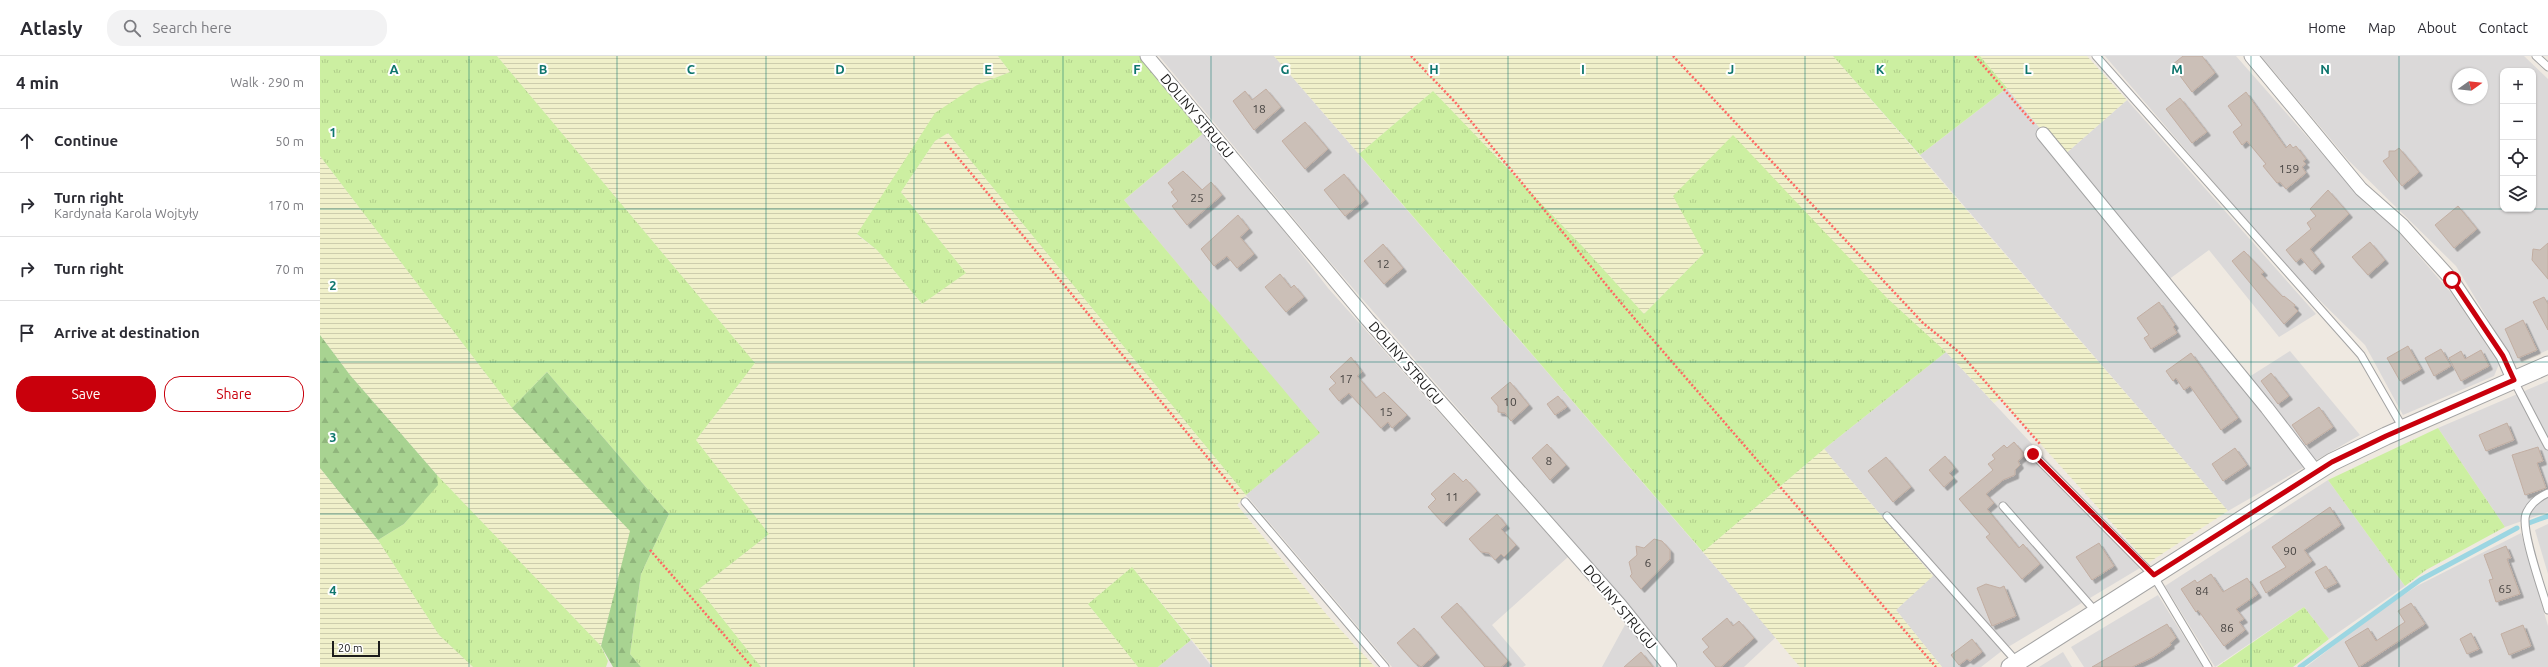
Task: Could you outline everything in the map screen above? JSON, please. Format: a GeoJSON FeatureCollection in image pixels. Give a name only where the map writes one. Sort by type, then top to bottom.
{"type":"FeatureCollection","features":[{"type":"Feature","properties":{"kind":"street","name":"DOLINY STRUGU"},"geometry":{"type":"LineString","coordinates":[[1147,56],[1368,320],[1620,605],[1670,667]]}},
{"type":"Feature","properties":{"kind":"street"},"geometry":{"type":"LineString","coordinates":[[2250,56],[2361,190],[2403,226],[2452,280],[2503,356],[2514,380]]}},
{"type":"Feature","properties":{"kind":"street"},"geometry":{"type":"LineString","coordinates":[[2043,134],[2267,408],[2316,472]]}},
{"type":"Feature","properties":{"kind":"street"},"geometry":{"type":"LineString","coordinates":[[2014,664],[2316,472],[2357,449],[2548,365]]}},
{"type":"Feature","properties":{"kind":"lane"},"geometry":{"type":"LineString","coordinates":[[2096,56],[2361,355],[2403,428]]}},
{"type":"Feature","properties":{"kind":"lane"},"geometry":{"type":"LineString","coordinates":[[2536,56],[2548,67]]}},
{"type":"Feature","properties":{"kind":"lane"},"geometry":{"type":"LineString","coordinates":[[2514,380],[2548,446]]}},
{"type":"Feature","properties":{"kind":"lane"},"geometry":{"type":"LineString","coordinates":[[2033,454],[2154,575],[2208,667]]}},
{"type":"Feature","properties":{"kind":"lane"},"geometry":{"type":"LineString","coordinates":[[2548,494],[2539,497],[2526,514],[2525,529],[2548,610]]}},
{"type":"Feature","properties":{"kind":"lane"},"geometry":{"type":"LineString","coordinates":[[1245,502],[1385,667]]}},
{"type":"Feature","properties":{"kind":"lane"},"geometry":{"type":"LineString","coordinates":[[2003,506],[2096,612]]}},
{"type":"Feature","properties":{"kind":"lane"},"geometry":{"type":"LineString","coordinates":[[1887,516],[2014,664]]}},
{"type":"Feature","properties":{"kind":"path"},"geometry":{"type":"LineString","coordinates":[[1411,56],[1455,102],[1622,304],[1936,667]]}},
{"type":"Feature","properties":{"kind":"path"},"geometry":{"type":"LineString","coordinates":[[1673,56],[1923,323],[1960,353],[2045,450]]}},
{"type":"Feature","properties":{"kind":"path"},"geometry":{"type":"LineString","coordinates":[[1975,56],[2043,134]]}},
{"type":"Feature","properties":{"kind":"path"},"geometry":{"type":"LineString","coordinates":[[945,142],[1245,502]]}},
{"type":"Feature","properties":{"kind":"path"},"geometry":{"type":"LineString","coordinates":[[650,550],[752,667]]}},
{"type":"Feature","properties":{"kind":"shaded area"},"geometry":{"type":"Polygon","coordinates":[[[1159,56],[1274,56],[1776,637],[1744,667],[1679,667],[1634,611],[1324,255],[1159,56]]]}},
{"type":"Feature","properties":{"kind":"shaded area"},"geometry":{"type":"Polygon","coordinates":[[[2105,56],[2236,56],[2368,206],[2393,226],[2452,294],[2499,364],[2494,376],[2403,415],[2365,345],[2291,272],[2105,56]]]}},
{"type":"Feature","properties":{"kind":"shaded area"},"geometry":{"type":"Polygon","coordinates":[[[2261,56],[2524,56],[2548,79],[2548,350],[2515,364],[2456,266],[2348,160],[2261,56]]]}},
{"type":"Feature","properties":{"kind":"shaded area"},"geometry":{"type":"Polygon","coordinates":[[[2007,88],[2063,156],[2127,100],[2316,314],[2279,337],[2209,250],[2168,280],[2249,377],[2290,351],[2360,435],[2228,511],[1920,155],[2007,88]]]}},
{"type":"Feature","properties":{"kind":"shaded area"},"geometry":{"type":"Polygon","coordinates":[[[1206,131],[1328,288],[1568,557],[1492,625],[1526,665],[1523,667],[1392,667],[1246,495],[1319,433],[1124,200],[1206,131]]]}},
{"type":"Feature","properties":{"kind":"shaded area"},"geometry":{"type":"Polygon","coordinates":[[[1946,352],[2145,565],[2003,650],[1981,667],[1942,667],[1896,610],[1933,575],[1824,449],[1946,352]]]}},
{"type":"Feature","properties":{"kind":"shaded area"},"geometry":{"type":"Polygon","coordinates":[[[2548,381],[2548,512],[2505,527],[2438,428],[2548,381]]]}},
{"type":"Feature","properties":{"kind":"shaded area"},"geometry":{"type":"Polygon","coordinates":[[[2328,480],[2405,586],[2329,639],[2304,607],[2215,667],[2165,586],[2328,480]]]}},
{"type":"Feature","properties":{"kind":"shaded area"},"geometry":{"type":"Polygon","coordinates":[[[2548,524],[2548,574],[2535,530],[2548,524]]]}},
{"type":"Feature","properties":{"kind":"shaded area"},"geometry":{"type":"Polygon","coordinates":[[[2521,533],[2548,626],[2548,667],[2306,667],[2376,613],[2417,586],[2521,533]]]}},
{"type":"Feature","properties":{"kind":"shaded area"},"geometry":{"type":"Polygon","coordinates":[[[2158,595],[2203,667],[2084,667],[2071,647],[2158,595]]]}},
{"type":"Feature","properties":{"kind":"shaded area"},"geometry":{"type":"Polygon","coordinates":[[[1627,621],[1664,667],[1602,667],[1627,621]]]}},
{"type":"Feature","properties":{"kind":"shaded area"},"geometry":{"type":"Polygon","coordinates":[[[1191,640],[1212,667],[1158,667],[1191,640]]]}},
{"type":"Feature","properties":{"kind":"shaded area"},"geometry":{"type":"Polygon","coordinates":[[[2063,652],[2072,667],[2039,667],[2063,652]]]}},
{"type":"Feature","properties":{"kind":"green space"},"geometry":{"type":"Polygon","coordinates":[[[320,56],[497,56],[755,363],[696,440],[769,534],[699,589],[761,667],[641,667],[630,654],[641,574],[669,514],[547,372],[512,408],[320,156],[320,56]]]}},
{"type":"Feature","properties":{"kind":"green space"},"geometry":{"type":"Polygon","coordinates":[[[497,56],[998,56],[1010,72],[977,85],[857,235],[877,250],[922,304],[966,273],[901,192],[935,141],[948,133],[1246,495],[1237,505],[1327,615],[1375,667],[1214,667],[1132,567],[1088,604],[1138,667],[761,667],[699,589],[769,534],[696,440],[755,363],[497,56]]]}},
{"type":"Feature","properties":{"kind":"green space"},"geometry":{"type":"Polygon","coordinates":[[[998,56],[1140,56],[1206,131],[1124,200],[1320,433],[1246,495],[948,133],[935,141],[901,192],[966,273],[922,304],[877,250],[857,234],[935,113],[977,85],[1010,72],[998,56]]]}},
{"type":"Feature","properties":{"kind":"green space"},"geometry":{"type":"Polygon","coordinates":[[[1274,56],[1833,56],[2228,511],[2148,563],[2000,399],[1994,403],[1946,352],[1886,297],[1704,253],[1644,314],[1585,249],[1433,91],[1359,154],[1274,56]]]}},
{"type":"Feature","properties":{"kind":"green space"},"geometry":{"type":"Polygon","coordinates":[[[1833,56],[1980,56],[2007,88],[1920,155],[1833,56]]]}},
{"type":"Feature","properties":{"kind":"green space"},"geometry":{"type":"Polygon","coordinates":[[[1980,56],[2087,56],[2127,100],[2063,156],[1980,56]]]}},
{"type":"Feature","properties":{"kind":"green space"},"geometry":{"type":"Polygon","coordinates":[[[1433,91],[1585,249],[1644,314],[1704,253],[1673,196],[1733,135],[1886,297],[1946,352],[1824,449],[1703,552],[1359,154],[1433,91]]]}},
{"type":"Feature","properties":{"kind":"green space"},"geometry":{"type":"Polygon","coordinates":[[[320,156],[512,408],[631,531],[601,646],[437,475],[350,375],[320,335],[320,156]]]}},
{"type":"Feature","properties":{"kind":"green space"},"geometry":{"type":"Polygon","coordinates":[[[320,335],[350,375],[437,475],[438,485],[404,524],[378,540],[320,468],[320,335]]]}},
{"type":"Feature","properties":{"kind":"green space"},"geometry":{"type":"Polygon","coordinates":[[[547,372],[669,514],[641,574],[630,654],[641,667],[613,667],[601,646],[630,531],[512,408],[547,372]]]}},
{"type":"Feature","properties":{"kind":"green space"},"geometry":{"type":"Polygon","coordinates":[[[2438,428],[2505,527],[2426,570],[2405,586],[2328,480],[2438,428]]]}},
{"type":"Feature","properties":{"kind":"green space"},"geometry":{"type":"Polygon","coordinates":[[[1824,449],[1933,576],[1896,610],[1942,667],[1800,667],[1703,552],[1824,449]]]}},
{"type":"Feature","properties":{"kind":"green space"},"geometry":{"type":"Polygon","coordinates":[[[320,468],[378,540],[439,635],[473,667],[320,667],[320,468]]]}},
{"type":"Feature","properties":{"kind":"green space"},"geometry":{"type":"Polygon","coordinates":[[[437,475],[601,646],[608,661],[606,667],[473,667],[439,635],[378,540],[404,524],[437,485],[437,475]]]}},
{"type":"Feature","properties":{"kind":"green space"},"geometry":{"type":"Polygon","coordinates":[[[1132,567],[1191,640],[1158,667],[1138,667],[1088,604],[1132,567]]]}},
{"type":"Feature","properties":{"kind":"green space"},"geometry":{"type":"Polygon","coordinates":[[[2304,607],[2329,639],[2293,667],[2217,667],[2304,607]]]}},
{"type":"Feature","properties":{"kind":"building"},"geometry":{"type":"Polygon","coordinates":[[[2183,56],[2202,56],[2215,73],[2192,92],[2172,65],[2183,56]]]}},
{"type":"Feature","properties":{"kind":"building"},"geometry":{"type":"Polygon","coordinates":[[[1266,89],[1281,107],[1254,130],[1233,101],[1245,91],[1252,100],[1266,89]]]}},
{"type":"Feature","properties":{"kind":"building"},"geometry":{"type":"Polygon","coordinates":[[[2246,92],[2286,148],[2290,144],[2293,148],[2296,146],[2306,159],[2303,161],[2306,164],[2302,167],[2306,173],[2286,189],[2280,182],[2277,183],[2263,166],[2266,164],[2247,141],[2242,145],[2233,132],[2242,125],[2228,106],[2246,92]]]}},
{"type":"Feature","properties":{"kind":"building"},"geometry":{"type":"Polygon","coordinates":[[[2180,98],[2207,132],[2192,143],[2166,109],[2180,98]]]}},
{"type":"Feature","properties":{"kind":"building"},"geometry":{"type":"Polygon","coordinates":[[[1305,122],[1328,149],[1305,169],[1282,141],[1305,122]]]}},
{"type":"Feature","properties":{"kind":"building"},"geometry":{"type":"Polygon","coordinates":[[[2399,148],[2419,172],[2402,186],[2383,161],[2389,157],[2389,151],[2395,151],[2399,148]]]}},
{"type":"Feature","properties":{"kind":"building"},"geometry":{"type":"Polygon","coordinates":[[[1183,171],[1202,190],[1211,182],[1222,195],[1187,225],[1172,206],[1178,201],[1171,192],[1174,190],[1168,183],[1183,171]]]}},
{"type":"Feature","properties":{"kind":"building"},"geometry":{"type":"Polygon","coordinates":[[[1344,174],[1365,200],[1345,216],[1324,190],[1344,174]]]}},
{"type":"Feature","properties":{"kind":"building"},"geometry":{"type":"Polygon","coordinates":[[[2328,190],[2349,214],[2310,249],[2321,263],[2312,271],[2301,258],[2296,262],[2286,250],[2311,229],[2307,223],[2316,216],[2310,209],[2328,190]]]}},
{"type":"Feature","properties":{"kind":"building"},"geometry":{"type":"Polygon","coordinates":[[[2458,206],[2477,229],[2454,248],[2435,225],[2458,206]]]}},
{"type":"Feature","properties":{"kind":"building"},"geometry":{"type":"Polygon","coordinates":[[[1238,215],[1249,229],[1240,237],[1254,254],[1237,268],[1227,256],[1214,266],[1201,249],[1238,215]]]}},
{"type":"Feature","properties":{"kind":"building"},"geometry":{"type":"Polygon","coordinates":[[[2370,242],[2385,260],[2368,275],[2352,257],[2370,242]]]}},
{"type":"Feature","properties":{"kind":"building"},"geometry":{"type":"Polygon","coordinates":[[[2548,243],[2548,279],[2532,260],[2533,249],[2540,250],[2548,243]]]}},
{"type":"Feature","properties":{"kind":"building"},"geometry":{"type":"Polygon","coordinates":[[[1383,244],[1403,268],[1384,284],[1364,261],[1383,244]]]}},
{"type":"Feature","properties":{"kind":"building"},"geometry":{"type":"Polygon","coordinates":[[[2244,251],[2264,272],[2261,274],[2283,297],[2284,296],[2295,305],[2294,307],[2298,311],[2284,324],[2232,261],[2244,251]]]}},
{"type":"Feature","properties":{"kind":"building"},"geometry":{"type":"Polygon","coordinates":[[[1280,274],[1291,288],[1294,285],[1304,297],[1286,312],[1265,287],[1280,274]]]}},
{"type":"Feature","properties":{"kind":"building"},"geometry":{"type":"Polygon","coordinates":[[[2544,297],[2548,304],[2548,330],[2533,302],[2544,297]]]}},
{"type":"Feature","properties":{"kind":"building"},"geometry":{"type":"Polygon","coordinates":[[[2159,302],[2175,325],[2173,327],[2177,333],[2151,349],[2144,338],[2149,335],[2137,318],[2159,302]]]}},
{"type":"Feature","properties":{"kind":"building"},"geometry":{"type":"Polygon","coordinates":[[[2523,320],[2537,350],[2518,358],[2505,329],[2523,320]]]}},
{"type":"Feature","properties":{"kind":"building"},"geometry":{"type":"Polygon","coordinates":[[[2408,346],[2421,369],[2400,381],[2387,358],[2408,346]]]}},
{"type":"Feature","properties":{"kind":"building"},"geometry":{"type":"Polygon","coordinates":[[[2441,349],[2451,366],[2434,376],[2425,358],[2441,349]]]}},
{"type":"Feature","properties":{"kind":"building"},"geometry":{"type":"Polygon","coordinates":[[[2481,350],[2489,366],[2461,381],[2449,358],[2461,351],[2465,359],[2481,350]]]}},
{"type":"Feature","properties":{"kind":"building"},"geometry":{"type":"Polygon","coordinates":[[[2191,353],[2238,418],[2221,430],[2190,386],[2184,390],[2176,378],[2173,381],[2166,371],[2191,353]]]}},
{"type":"Feature","properties":{"kind":"building"},"geometry":{"type":"Polygon","coordinates":[[[1351,357],[1362,372],[1357,376],[1376,398],[1384,392],[1407,415],[1392,428],[1388,422],[1381,428],[1349,393],[1339,401],[1329,389],[1336,383],[1330,377],[1351,357]]]}},
{"type":"Feature","properties":{"kind":"building"},"geometry":{"type":"Polygon","coordinates":[[[2271,373],[2289,396],[2278,404],[2261,381],[2271,373]]]}},
{"type":"Feature","properties":{"kind":"building"},"geometry":{"type":"Polygon","coordinates":[[[1510,382],[1529,405],[1511,421],[1505,413],[1498,412],[1498,406],[1491,398],[1510,382]]]}},
{"type":"Feature","properties":{"kind":"building"},"geometry":{"type":"Polygon","coordinates":[[[1558,396],[1567,407],[1555,415],[1547,404],[1558,396]]]}},
{"type":"Feature","properties":{"kind":"building"},"geometry":{"type":"Polygon","coordinates":[[[2319,407],[2333,427],[2306,445],[2292,425],[2319,407]]]}},
{"type":"Feature","properties":{"kind":"building"},"geometry":{"type":"Polygon","coordinates":[[[2507,423],[2514,440],[2486,451],[2479,435],[2507,423]]]}},
{"type":"Feature","properties":{"kind":"building"},"geometry":{"type":"Polygon","coordinates":[[[2014,442],[2025,455],[2018,461],[2020,465],[2015,470],[2015,475],[2003,480],[1986,494],[1994,503],[1987,509],[2019,548],[2023,544],[2040,564],[2022,579],[1986,537],[1990,534],[1959,499],[1993,470],[1988,464],[1995,459],[1992,455],[2004,445],[2007,448],[2014,442]]]}},
{"type":"Feature","properties":{"kind":"building"},"geometry":{"type":"Polygon","coordinates":[[[1547,444],[1566,465],[1550,480],[1532,458],[1547,444]]]}},
{"type":"Feature","properties":{"kind":"building"},"geometry":{"type":"Polygon","coordinates":[[[2538,447],[2543,461],[2537,463],[2546,488],[2525,495],[2512,455],[2538,447]]]}},
{"type":"Feature","properties":{"kind":"building"},"geometry":{"type":"Polygon","coordinates":[[[2235,448],[2247,465],[2223,481],[2212,464],[2235,448]]]}},
{"type":"Feature","properties":{"kind":"building"},"geometry":{"type":"Polygon","coordinates":[[[1945,456],[1955,468],[1949,473],[1954,478],[1944,487],[1929,470],[1945,456]]]}},
{"type":"Feature","properties":{"kind":"building"},"geometry":{"type":"Polygon","coordinates":[[[1886,457],[1911,487],[1893,502],[1868,471],[1886,457]]]}},
{"type":"Feature","properties":{"kind":"building"},"geometry":{"type":"Polygon","coordinates":[[[1454,473],[1463,482],[1466,479],[1477,491],[1443,523],[1428,507],[1436,499],[1431,494],[1454,473]]]}},
{"type":"Feature","properties":{"kind":"building"},"geometry":{"type":"Polygon","coordinates":[[[2330,507],[2341,525],[2304,550],[2312,561],[2266,593],[2260,582],[2286,567],[2272,547],[2330,507]]]}},
{"type":"Feature","properties":{"kind":"building"},"geometry":{"type":"Polygon","coordinates":[[[1497,514],[1506,525],[1501,529],[1516,545],[1504,557],[1501,554],[1495,560],[1489,553],[1481,552],[1469,539],[1497,514]]]}},
{"type":"Feature","properties":{"kind":"building"},"geometry":{"type":"Polygon","coordinates":[[[1654,539],[1662,541],[1670,550],[1670,559],[1641,589],[1630,576],[1632,574],[1629,562],[1637,555],[1636,546],[1644,548],[1654,539]]]}},
{"type":"Feature","properties":{"kind":"building"},"geometry":{"type":"Polygon","coordinates":[[[2099,543],[2114,566],[2092,580],[2076,557],[2099,543]]]}},
{"type":"Feature","properties":{"kind":"building"},"geometry":{"type":"Polygon","coordinates":[[[2506,546],[2511,558],[2507,559],[2520,594],[2496,602],[2489,580],[2493,579],[2484,555],[2506,546]]]}},
{"type":"Feature","properties":{"kind":"building"},"geometry":{"type":"Polygon","coordinates":[[[2326,566],[2337,583],[2325,589],[2315,572],[2326,566]]]}},
{"type":"Feature","properties":{"kind":"building"},"geometry":{"type":"Polygon","coordinates":[[[2211,574],[2223,592],[2247,578],[2258,594],[2236,609],[2244,619],[2239,622],[2245,630],[2224,646],[2198,610],[2196,612],[2181,589],[2195,580],[2197,583],[2211,574]]]}},
{"type":"Feature","properties":{"kind":"building"},"geometry":{"type":"Polygon","coordinates":[[[1986,584],[2000,588],[2004,586],[2016,616],[1992,626],[1977,588],[1986,584]]]}},
{"type":"Feature","properties":{"kind":"building"},"geometry":{"type":"Polygon","coordinates":[[[1457,603],[1508,661],[1501,667],[1485,667],[1441,617],[1457,603]]]}},
{"type":"Feature","properties":{"kind":"building"},"geometry":{"type":"Polygon","coordinates":[[[2411,603],[2425,624],[2359,667],[2345,642],[2368,628],[2376,641],[2405,622],[2398,611],[2411,603]]]}},
{"type":"Feature","properties":{"kind":"building"},"geometry":{"type":"Polygon","coordinates":[[[1727,618],[1733,626],[1739,621],[1754,638],[1721,667],[1716,667],[1703,652],[1709,647],[1702,639],[1727,618]]]}},
{"type":"Feature","properties":{"kind":"building"},"geometry":{"type":"Polygon","coordinates":[[[2167,624],[2176,638],[2170,643],[2171,645],[2153,657],[2132,667],[2092,667],[2167,624]]]}},
{"type":"Feature","properties":{"kind":"building"},"geometry":{"type":"Polygon","coordinates":[[[2523,625],[2531,646],[2509,655],[2501,634],[2523,625]]]}},
{"type":"Feature","properties":{"kind":"building"},"geometry":{"type":"Polygon","coordinates":[[[1414,628],[1436,654],[1421,667],[1414,662],[1397,643],[1414,628]]]}},
{"type":"Feature","properties":{"kind":"building"},"geometry":{"type":"Polygon","coordinates":[[[2471,633],[2479,649],[2467,654],[2460,639],[2471,633]]]}},
{"type":"Feature","properties":{"kind":"building"},"geometry":{"type":"Polygon","coordinates":[[[1972,639],[1982,652],[1970,661],[1967,659],[1959,665],[1951,655],[1972,639]]]}},
{"type":"Feature","properties":{"kind":"building"},"geometry":{"type":"Polygon","coordinates":[[[1641,652],[1653,667],[1624,667],[1641,652]]]}},
{"type":"Feature","properties":{"kind":"waterway"},"geometry":{"type":"LineString","coordinates":[[2529,523],[2548,516]]}},
{"type":"Feature","properties":{"kind":"waterway"},"geometry":{"type":"LineString","coordinates":[[2300,667],[2420,580],[2517,528]]}},
{"type":"Feature","properties":{"kind":"route"},"geometry":{"type":"LineString","coordinates":[[2033,454],[2146,569],[2154,575],[2332,462],[2357,449],[2514,380],[2503,356],[2452,280]]}}]}
